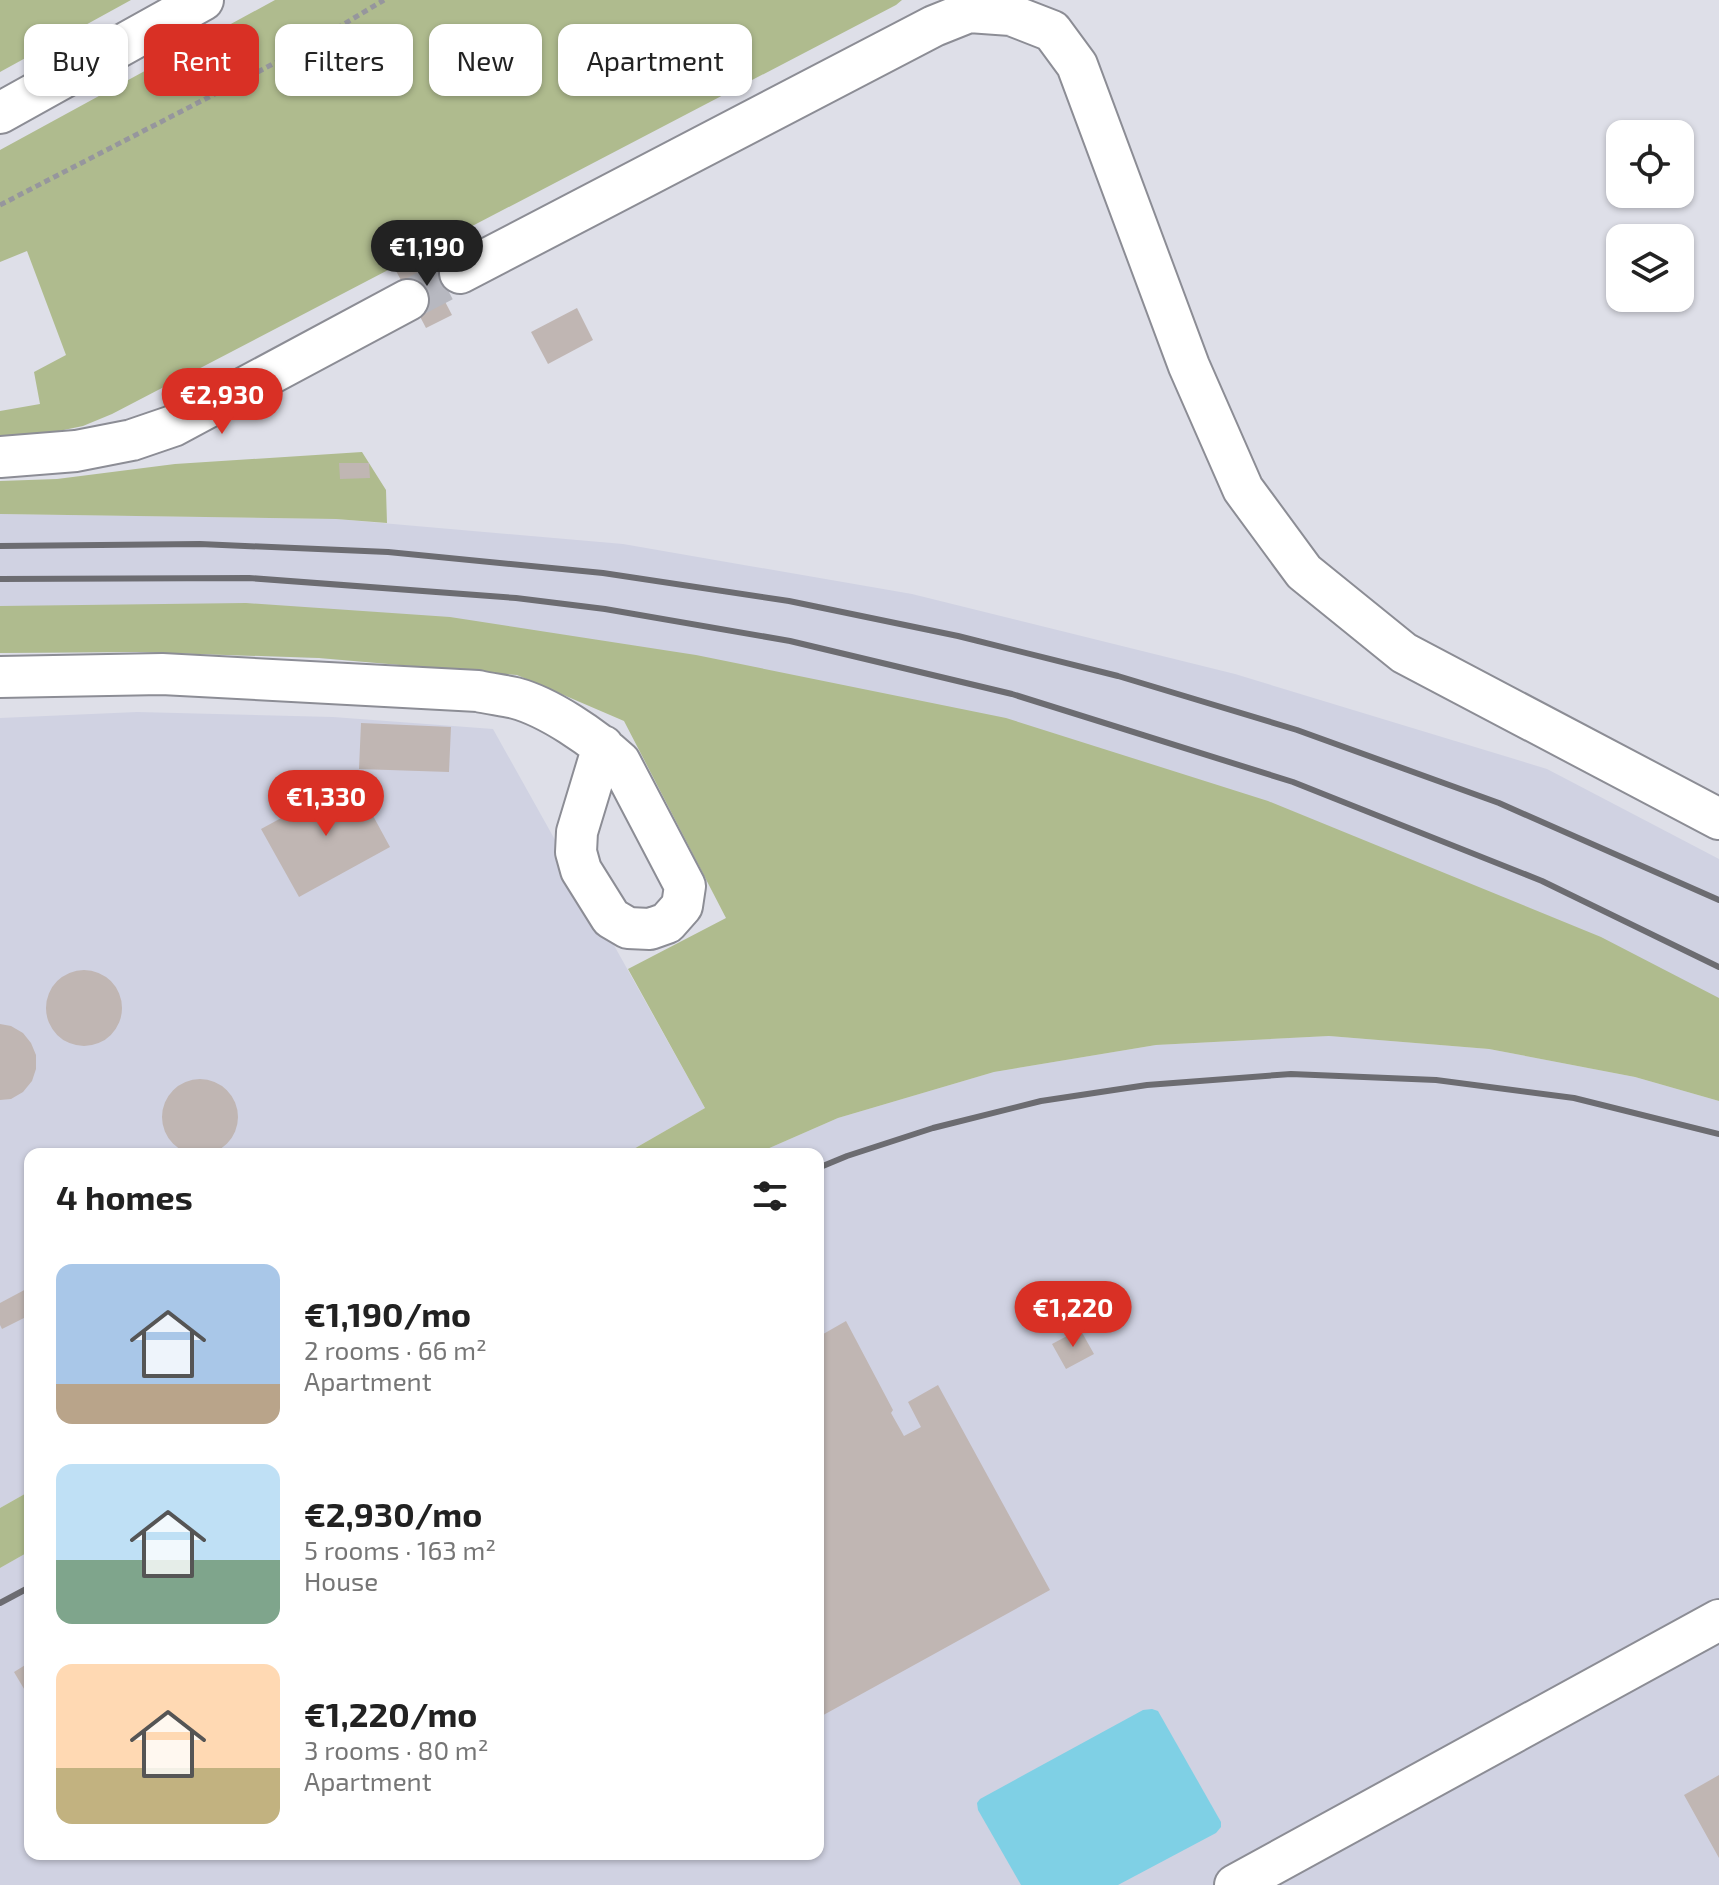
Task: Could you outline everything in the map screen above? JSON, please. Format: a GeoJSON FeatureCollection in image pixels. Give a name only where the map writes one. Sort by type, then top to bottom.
{"type":"FeatureCollection","features":[{"type":"Feature","properties":{"kind":"street"},"geometry":{"type":"LineString","coordinates":[[0,113],[203,0]]}},
{"type":"Feature","properties":{"kind":"street"},"geometry":{"type":"LineString","coordinates":[[460,273],[946,21],[969,12],[1011,15],[1052,31],[1077,65],[1189,366],[1243,489],[1304,572],[1404,653],[1719,819]]}},
{"type":"Feature","properties":{"kind":"street"},"geometry":{"type":"LineString","coordinates":[[0,457],[76,451],[132,440],[173,426],[408,300]]}},
{"type":"Feature","properties":{"kind":"street"},"geometry":{"type":"LineString","coordinates":[[0,677],[162,674],[478,691],[517,699],[548,711],[603,746]]}},
{"type":"Feature","properties":{"kind":"street"},"geometry":{"type":"LineString","coordinates":[[1235,1885],[1719,1620]]}},
{"type":"Feature","properties":{"kind":"path"},"geometry":{"type":"LineString","coordinates":[[0,205],[304,48],[384,0]]}},
{"type":"Feature","properties":{"kind":"shaded area"},"geometry":{"type":"Polygon","coordinates":[[[0,514],[336,519],[623,544],[912,594],[1235,674],[1547,769],[1719,859],[1719,1061],[517,675],[319,658],[137,652],[0,653],[0,514]]]}},
{"type":"Feature","properties":{"kind":"shaded area"},"geometry":{"type":"Polygon","coordinates":[[[137,712],[333,717],[493,729],[705,1108],[635,1148],[24,1148],[24,1494],[0,1508],[0,718],[137,712]]]}},
{"type":"Feature","properties":{"kind":"shaded area"},"geometry":{"type":"Polygon","coordinates":[[[1329,1036],[1489,1049],[1635,1077],[1719,1101],[1719,1885],[0,1885],[0,1568],[24,1554],[24,1860],[824,1860],[824,1148],[770,1148],[838,1118],[994,1072],[1156,1045],[1329,1036]]]}},
{"type":"Feature","properties":{"kind":"green space"},"geometry":{"type":"Polygon","coordinates":[[[0,0],[131,0],[87,24],[24,24],[24,59],[0,72],[0,0]]]}},
{"type":"Feature","properties":{"kind":"green space"},"geometry":{"type":"Polygon","coordinates":[[[275,0],[902,0],[752,80],[752,24],[558,24],[558,96],[722,96],[112,414],[83,426],[54,432],[0,436],[0,411],[40,404],[34,372],[66,355],[27,251],[0,262],[0,150],[99,96],[128,96],[128,80],[144,71],[144,96],[259,96],[259,24],[231,24],[275,0]]]}},
{"type":"Feature","properties":{"kind":"green space"},"geometry":{"type":"Polygon","coordinates":[[[362,452],[386,490],[387,523],[336,519],[0,514],[0,481],[57,479],[175,464],[362,452]]]}},
{"type":"Feature","properties":{"kind":"green space"},"geometry":{"type":"Polygon","coordinates":[[[246,603],[450,617],[696,655],[1006,718],[1268,801],[1601,937],[1719,998],[1719,1101],[1635,1077],[1489,1049],[1329,1036],[1156,1045],[994,1072],[838,1118],[770,1148],[635,1148],[705,1108],[628,969],[726,918],[624,721],[517,675],[319,658],[137,652],[0,653],[0,606],[246,603]]]}},
{"type":"Feature","properties":{"kind":"green space"},"geometry":{"type":"Polygon","coordinates":[[[24,1494],[24,1554],[0,1568],[0,1508],[24,1494]]]}},
{"type":"Feature","properties":{"kind":"water"},"geometry":{"type":"Polygon","coordinates":[[[1143,1710],[1158,1711],[1221,1827],[1216,1833],[1118,1885],[1021,1885],[978,1810],[977,1803],[1143,1710]]]}},
{"type":"Feature","properties":{"kind":"building"},"geometry":{"type":"Polygon","coordinates":[[[419,253],[432,277],[455,264],[463,280],[440,292],[452,315],[426,328],[394,267],[419,253]]]}},
{"type":"Feature","properties":{"kind":"building"},"geometry":{"type":"Polygon","coordinates":[[[577,308],[593,340],[548,364],[531,332],[577,308]]]}},
{"type":"Feature","properties":{"kind":"building"},"geometry":{"type":"Polygon","coordinates":[[[339,463],[369,463],[370,478],[340,479],[339,463]]]}},
{"type":"Feature","properties":{"kind":"building"},"geometry":{"type":"Polygon","coordinates":[[[361,723],[451,727],[449,772],[359,769],[361,723]]]}},
{"type":"Feature","properties":{"kind":"building"},"geometry":{"type":"Polygon","coordinates":[[[353,779],[390,847],[299,897],[261,829],[353,779]]]}},
{"type":"Feature","properties":{"kind":"building"},"geometry":{"type":"Polygon","coordinates":[[[84,970],[99,973],[111,981],[119,993],[122,1008],[119,1023],[111,1035],[99,1043],[84,1046],[69,1043],[57,1035],[49,1023],[46,1008],[49,993],[57,981],[69,973],[84,970]]]}},
{"type":"Feature","properties":{"kind":"building"},"geometry":{"type":"Polygon","coordinates":[[[0,1024],[23,1033],[31,1043],[36,1055],[36,1069],[32,1081],[23,1092],[11,1099],[0,1100],[0,1024]]]}},
{"type":"Feature","properties":{"kind":"building"},"geometry":{"type":"Polygon","coordinates":[[[200,1079],[215,1082],[227,1090],[237,1110],[235,1132],[222,1148],[178,1148],[168,1138],[162,1117],[165,1102],[173,1090],[185,1082],[200,1079]]]}},
{"type":"Feature","properties":{"kind":"building"},"geometry":{"type":"Polygon","coordinates":[[[24,1290],[24,1318],[2,1329],[0,1303],[24,1290]]]}},
{"type":"Feature","properties":{"kind":"building"},"geometry":{"type":"Polygon","coordinates":[[[846,1321],[904,1436],[921,1427],[908,1402],[938,1385],[1050,1590],[824,1715],[824,1334],[846,1321]]]}},
{"type":"Feature","properties":{"kind":"building"},"geometry":{"type":"Polygon","coordinates":[[[1080,1329],[1094,1354],[1066,1369],[1052,1344],[1080,1329]]]}},
{"type":"Feature","properties":{"kind":"building"},"geometry":{"type":"Polygon","coordinates":[[[24,1666],[24,1689],[14,1672],[24,1666]]]}},
{"type":"Feature","properties":{"kind":"building"},"geometry":{"type":"Polygon","coordinates":[[[1719,1775],[1719,1858],[1684,1795],[1719,1775]]]}},
{"type":"Feature","properties":{"kind":"tunnel"},"geometry":{"type":"LineString","coordinates":[[408,300],[460,273]]}},
{"type":"Feature","properties":{"kind":"railway"},"geometry":{"type":"LineString","coordinates":[[0,546],[200,544],[388,552],[603,573],[789,601],[958,636],[1118,676],[1297,730],[1499,803],[1719,900]]}},
{"type":"Feature","properties":{"kind":"railway"},"geometry":{"type":"LineString","coordinates":[[0,579],[249,578],[516,598],[605,609],[790,641],[1012,694],[1293,782],[1542,881],[1719,967]]}},
{"type":"Feature","properties":{"kind":"railway"},"geometry":{"type":"LineString","coordinates":[[824,1166],[933,1128],[1041,1101],[1147,1085],[1291,1074],[1436,1080],[1574,1098],[1719,1134]]}},
{"type":"Feature","properties":{"kind":"railway"},"geometry":{"type":"LineString","coordinates":[[0,1603],[24,1590]]}}]}
